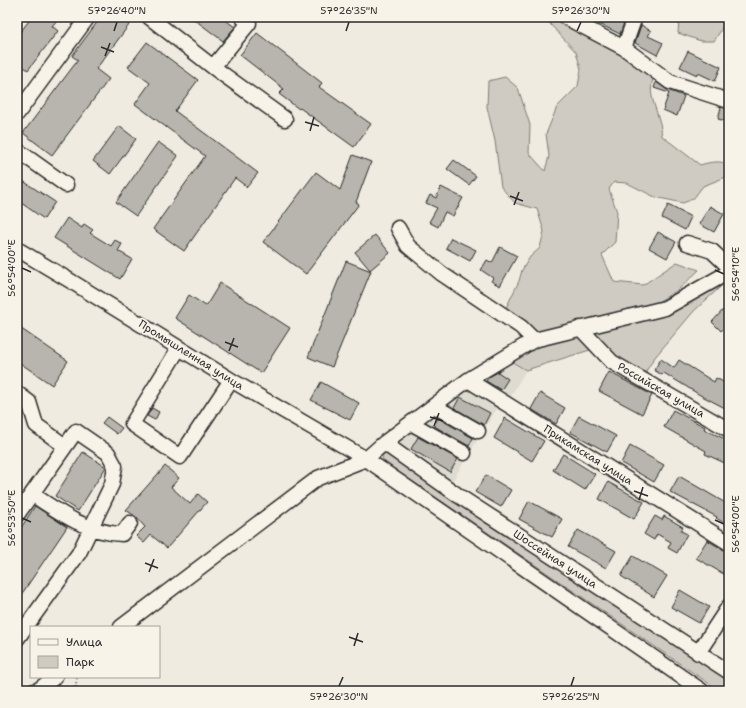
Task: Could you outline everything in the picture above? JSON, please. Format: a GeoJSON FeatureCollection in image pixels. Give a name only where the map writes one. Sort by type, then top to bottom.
{"type":"FeatureCollection","features":[{"type":"Feature","properties":{"kind":"street"},"geometry":{"type":"LineString","coordinates":[[17,114],[88,17]]}},
{"type":"Feature","properties":{"kind":"street"},"geometry":{"type":"LineString","coordinates":[[149,17],[213,67],[285,119]]}},
{"type":"Feature","properties":{"kind":"street"},"geometry":{"type":"LineString","coordinates":[[213,67],[249,23],[242,17]]}},
{"type":"Feature","properties":{"kind":"street"},"geometry":{"type":"LineString","coordinates":[[565,17],[624,48],[670,82],[729,101]]}},
{"type":"Feature","properties":{"kind":"street"},"geometry":{"type":"LineString","coordinates":[[624,48],[635,17]]}},
{"type":"Feature","properties":{"kind":"street"},"geometry":{"type":"LineString","coordinates":[[17,150],[66,185]]}},
{"type":"Feature","properties":{"kind":"street"},"geometry":{"type":"LineString","coordinates":[[398,228],[408,246],[442,274],[521,327],[534,340]]}},
{"type":"Feature","properties":{"kind":"street"},"geometry":{"type":"LineString","coordinates":[[687,243],[712,251],[729,266]]}},
{"type":"Feature","properties":{"kind":"street","name":"Промышленная улица"},"geometry":{"type":"LineString","coordinates":[[17,249],[70,280],[231,380],[366,460]]}},
{"type":"Feature","properties":{"kind":"street"},"geometry":{"type":"LineString","coordinates":[[122,626],[318,478],[366,460],[386,442],[468,380],[534,340],[665,308],[729,272]]}},
{"type":"Feature","properties":{"kind":"street","name":"Российская улица"},"geometry":{"type":"LineString","coordinates":[[580,328],[612,362],[729,430]]}},
{"type":"Feature","properties":{"kind":"street"},"geometry":{"type":"LineString","coordinates":[[179,348],[132,424],[180,457],[231,380]]}},
{"type":"Feature","properties":{"kind":"street","name":"Прикамская улица"},"geometry":{"type":"LineString","coordinates":[[468,380],[729,543]]}},
{"type":"Feature","properties":{"kind":"street"},"geometry":{"type":"LineString","coordinates":[[17,393],[29,402],[36,425],[65,446]]}},
{"type":"Feature","properties":{"kind":"street"},"geometry":{"type":"LineString","coordinates":[[434,406],[478,432]]}},
{"type":"Feature","properties":{"kind":"street"},"geometry":{"type":"LineString","coordinates":[[411,423],[464,453]]}},
{"type":"Feature","properties":{"kind":"street"},"geometry":{"type":"LineString","coordinates":[[17,515],[76,431],[108,453],[115,466],[112,484],[91,529],[78,553],[17,638]]}},
{"type":"Feature","properties":{"kind":"street"},"geometry":{"type":"LineString","coordinates":[[386,442],[446,477]]}},
{"type":"Feature","properties":{"kind":"street","name":"Шоссейная улица"},"geometry":{"type":"LineString","coordinates":[[386,442],[459,496],[729,672]]}},
{"type":"Feature","properties":{"kind":"street"},"geometry":{"type":"LineString","coordinates":[[366,460],[702,691]]}},
{"type":"Feature","properties":{"kind":"street"},"geometry":{"type":"LineString","coordinates":[[32,494],[60,513],[91,529],[108,533],[122,534],[130,523]]}},
{"type":"Feature","properties":{"kind":"street"},"geometry":{"type":"LineString","coordinates":[[698,653],[729,606]]}},
{"type":"Feature","properties":{"kind":"street"},"geometry":{"type":"LineString","coordinates":[[34,691],[38,690],[54,678]]}},
{"type":"Feature","properties":{"kind":"path"},"geometry":{"type":"LineString","coordinates":[[75,691],[77,678]]}},
{"type":"Feature","properties":{"kind":"shaded area"},"geometry":{"type":"Polygon","coordinates":[[[507,359],[526,370],[508,401],[500,403],[450,485],[388,444],[507,359]]]}},
{"type":"Feature","properties":{"kind":"green space"},"geometry":{"type":"Polygon","coordinates":[[[547,17],[559,17],[655,73],[651,92],[662,136],[700,165],[711,162],[726,163],[729,165],[729,173],[726,177],[703,186],[693,199],[683,203],[655,197],[627,183],[614,182],[609,189],[617,212],[615,242],[602,255],[614,282],[643,285],[677,262],[699,270],[678,290],[654,304],[536,333],[505,310],[519,281],[522,270],[530,257],[540,248],[544,231],[537,209],[515,203],[501,187],[495,141],[487,107],[488,81],[505,77],[518,88],[530,125],[529,153],[545,171],[549,156],[546,134],[557,107],[578,86],[581,69],[576,52],[550,24],[547,17]]]}},
{"type":"Feature","properties":{"kind":"green space"},"geometry":{"type":"Polygon","coordinates":[[[669,17],[729,17],[729,20],[725,19],[721,30],[714,41],[701,41],[678,33],[679,21],[669,17]]]}},
{"type":"Feature","properties":{"kind":"green space"},"geometry":{"type":"Polygon","coordinates":[[[729,279],[694,311],[655,357],[643,376],[593,343],[598,328],[668,315],[729,279]]]}},
{"type":"Feature","properties":{"kind":"green space"},"geometry":{"type":"Polygon","coordinates":[[[575,333],[593,349],[526,370],[507,359],[528,349],[575,333]]]}},
{"type":"Feature","properties":{"kind":"green space"},"geometry":{"type":"Polygon","coordinates":[[[386,450],[729,675],[729,691],[720,691],[384,462],[382,457],[386,450]]]}},
{"type":"Feature","properties":{"kind":"building"},"geometry":{"type":"Polygon","coordinates":[[[32,17],[60,17],[52,26],[58,31],[28,70],[21,65],[17,70],[17,36],[32,17]]]}},
{"type":"Feature","properties":{"kind":"building"},"geometry":{"type":"Polygon","coordinates":[[[101,17],[135,17],[96,69],[109,79],[52,155],[23,133],[78,60],[72,56],[101,17]]]}},
{"type":"Feature","properties":{"kind":"building"},"geometry":{"type":"Polygon","coordinates":[[[191,17],[221,17],[235,27],[223,41],[191,17]]]}},
{"type":"Feature","properties":{"kind":"building"},"geometry":{"type":"Polygon","coordinates":[[[585,17],[626,17],[620,34],[585,17]]]}},
{"type":"Feature","properties":{"kind":"building"},"geometry":{"type":"Polygon","coordinates":[[[641,25],[651,31],[648,36],[663,43],[657,55],[635,43],[641,25]]]}},
{"type":"Feature","properties":{"kind":"building"},"geometry":{"type":"Polygon","coordinates":[[[257,33],[322,83],[319,87],[371,124],[354,147],[279,94],[284,89],[240,55],[257,33]]]}},
{"type":"Feature","properties":{"kind":"building"},"geometry":{"type":"Polygon","coordinates":[[[147,42],[198,80],[175,111],[258,173],[247,187],[235,178],[184,251],[153,229],[205,156],[135,104],[150,83],[128,67],[147,42]]]}},
{"type":"Feature","properties":{"kind":"building"},"geometry":{"type":"Polygon","coordinates":[[[688,51],[721,67],[715,81],[680,67],[688,51]]]}},
{"type":"Feature","properties":{"kind":"building"},"geometry":{"type":"Polygon","coordinates":[[[656,82],[667,90],[684,96],[677,116],[663,110],[669,93],[654,88],[656,82]]]}},
{"type":"Feature","properties":{"kind":"building"},"geometry":{"type":"Polygon","coordinates":[[[721,107],[729,109],[729,122],[718,119],[721,107]]]}},
{"type":"Feature","properties":{"kind":"building"},"geometry":{"type":"Polygon","coordinates":[[[119,126],[136,139],[110,174],[93,161],[119,126]]]}},
{"type":"Feature","properties":{"kind":"building"},"geometry":{"type":"Polygon","coordinates":[[[158,142],[178,156],[136,216],[116,202],[158,142]]]}},
{"type":"Feature","properties":{"kind":"building"},"geometry":{"type":"Polygon","coordinates":[[[353,155],[371,162],[356,202],[359,204],[306,274],[263,242],[316,172],[340,190],[353,155]]]}},
{"type":"Feature","properties":{"kind":"building"},"geometry":{"type":"Polygon","coordinates":[[[454,160],[476,176],[469,185],[447,169],[454,160]]]}},
{"type":"Feature","properties":{"kind":"building"},"geometry":{"type":"Polygon","coordinates":[[[17,177],[55,202],[44,219],[17,200],[17,177]]]}},
{"type":"Feature","properties":{"kind":"building"},"geometry":{"type":"Polygon","coordinates":[[[441,187],[463,198],[453,216],[445,212],[438,227],[429,222],[437,208],[426,203],[430,195],[436,198],[441,187]]]}},
{"type":"Feature","properties":{"kind":"building"},"geometry":{"type":"Polygon","coordinates":[[[668,205],[691,217],[685,230],[662,218],[668,205]]]}},
{"type":"Feature","properties":{"kind":"building"},"geometry":{"type":"Polygon","coordinates":[[[710,206],[724,214],[714,232],[699,224],[710,206]]]}},
{"type":"Feature","properties":{"kind":"building"},"geometry":{"type":"Polygon","coordinates":[[[67,218],[82,228],[84,224],[93,230],[90,233],[111,246],[115,240],[122,244],[118,251],[132,259],[120,279],[54,238],[67,218]]]}},
{"type":"Feature","properties":{"kind":"building"},"geometry":{"type":"Polygon","coordinates":[[[658,232],[676,242],[667,258],[649,248],[658,232]]]}},
{"type":"Feature","properties":{"kind":"building"},"geometry":{"type":"Polygon","coordinates":[[[375,235],[390,253],[370,270],[355,252],[375,235]]]}},
{"type":"Feature","properties":{"kind":"building"},"geometry":{"type":"Polygon","coordinates":[[[451,238],[476,250],[470,261],[446,248],[451,238]]]}},
{"type":"Feature","properties":{"kind":"building"},"geometry":{"type":"Polygon","coordinates":[[[500,247],[517,256],[500,286],[491,281],[493,278],[481,270],[487,260],[492,263],[500,247]]]}},
{"type":"Feature","properties":{"kind":"building"},"geometry":{"type":"Polygon","coordinates":[[[346,261],[371,271],[332,367],[308,357],[346,261]]]}},
{"type":"Feature","properties":{"kind":"building"},"geometry":{"type":"Polygon","coordinates":[[[220,283],[290,328],[261,373],[175,318],[189,295],[206,306],[220,283]]]}},
{"type":"Feature","properties":{"kind":"building"},"geometry":{"type":"Polygon","coordinates":[[[723,310],[729,315],[729,333],[724,328],[721,331],[712,322],[723,310]]]}},
{"type":"Feature","properties":{"kind":"building"},"geometry":{"type":"Polygon","coordinates":[[[17,326],[68,361],[52,385],[17,361],[17,326]]]}},
{"type":"Feature","properties":{"kind":"building"},"geometry":{"type":"Polygon","coordinates":[[[661,359],[674,368],[679,360],[714,382],[716,378],[729,385],[729,410],[700,395],[664,373],[662,375],[654,370],[661,359]]]}},
{"type":"Feature","properties":{"kind":"building"},"geometry":{"type":"Polygon","coordinates":[[[498,372],[508,379],[501,390],[486,381],[489,377],[498,372]]]}},
{"type":"Feature","properties":{"kind":"building"},"geometry":{"type":"Polygon","coordinates":[[[609,372],[652,395],[642,414],[599,391],[609,372]]]}},
{"type":"Feature","properties":{"kind":"building"},"geometry":{"type":"Polygon","coordinates":[[[321,382],[359,403],[350,420],[311,400],[321,382]]]}},
{"type":"Feature","properties":{"kind":"building"},"geometry":{"type":"Polygon","coordinates":[[[540,393],[565,408],[556,424],[531,409],[540,393]]]}},
{"type":"Feature","properties":{"kind":"building"},"geometry":{"type":"Polygon","coordinates":[[[460,397],[490,413],[484,425],[454,408],[460,397]]]}},
{"type":"Feature","properties":{"kind":"building"},"geometry":{"type":"Polygon","coordinates":[[[152,408],[159,412],[155,420],[147,416],[152,408]]]}},
{"type":"Feature","properties":{"kind":"building"},"geometry":{"type":"Polygon","coordinates":[[[673,410],[705,427],[704,429],[729,441],[729,465],[705,454],[706,451],[664,427],[673,410]]]}},
{"type":"Feature","properties":{"kind":"building"},"geometry":{"type":"Polygon","coordinates":[[[579,416],[616,436],[607,452],[570,432],[579,416]]]}},
{"type":"Feature","properties":{"kind":"building"},"geometry":{"type":"Polygon","coordinates":[[[107,417],[122,428],[117,434],[102,423],[107,417]]]}},
{"type":"Feature","properties":{"kind":"building"},"geometry":{"type":"Polygon","coordinates":[[[438,418],[473,438],[469,446],[434,426],[438,418]]]}},
{"type":"Feature","properties":{"kind":"building"},"geometry":{"type":"Polygon","coordinates":[[[505,418],[544,441],[532,461],[494,438],[505,418]]]}},
{"type":"Feature","properties":{"kind":"building"},"geometry":{"type":"Polygon","coordinates":[[[418,437],[458,459],[450,472],[411,449],[418,437]]]}},
{"type":"Feature","properties":{"kind":"building"},"geometry":{"type":"Polygon","coordinates":[[[630,446],[664,465],[654,482],[621,463],[630,446]]]}},
{"type":"Feature","properties":{"kind":"building"},"geometry":{"type":"Polygon","coordinates":[[[83,452],[106,467],[78,511],[55,496],[83,452]]]}},
{"type":"Feature","properties":{"kind":"building"},"geometry":{"type":"Polygon","coordinates":[[[563,454],[595,474],[585,490],[553,470],[563,454]]]}},
{"type":"Feature","properties":{"kind":"building"},"geometry":{"type":"Polygon","coordinates":[[[165,466],[179,478],[171,487],[190,504],[198,494],[207,502],[167,548],[151,535],[144,543],[136,536],[145,527],[135,516],[126,510],[165,466]]]}},
{"type":"Feature","properties":{"kind":"building"},"geometry":{"type":"Polygon","coordinates":[[[486,475],[511,490],[501,507],[475,492],[486,475]]]}},
{"type":"Feature","properties":{"kind":"building"},"geometry":{"type":"Polygon","coordinates":[[[679,476],[729,505],[729,526],[716,518],[717,517],[670,492],[679,476]]]}},
{"type":"Feature","properties":{"kind":"building"},"geometry":{"type":"Polygon","coordinates":[[[608,482],[644,502],[634,519],[599,499],[608,482]]]}},
{"type":"Feature","properties":{"kind":"building"},"geometry":{"type":"Polygon","coordinates":[[[529,501],[562,519],[552,537],[519,519],[529,501]]]}},
{"type":"Feature","properties":{"kind":"building"},"geometry":{"type":"Polygon","coordinates":[[[35,506],[67,527],[17,601],[17,534],[35,506]]]}},
{"type":"Feature","properties":{"kind":"building"},"geometry":{"type":"Polygon","coordinates":[[[655,516],[662,520],[664,516],[683,527],[681,531],[687,534],[677,553],[668,548],[671,542],[657,534],[654,540],[644,534],[655,516]]]}},
{"type":"Feature","properties":{"kind":"building"},"geometry":{"type":"Polygon","coordinates":[[[578,530],[616,551],[606,568],[568,547],[578,530]]]}},
{"type":"Feature","properties":{"kind":"building"},"geometry":{"type":"Polygon","coordinates":[[[707,540],[729,553],[729,577],[696,558],[707,540]]]}},
{"type":"Feature","properties":{"kind":"building"},"geometry":{"type":"Polygon","coordinates":[[[633,556],[667,576],[654,597],[621,576],[633,556]]]}},
{"type":"Feature","properties":{"kind":"building"},"geometry":{"type":"Polygon","coordinates":[[[680,590],[709,607],[699,623],[671,607],[680,590]]]}}]}
